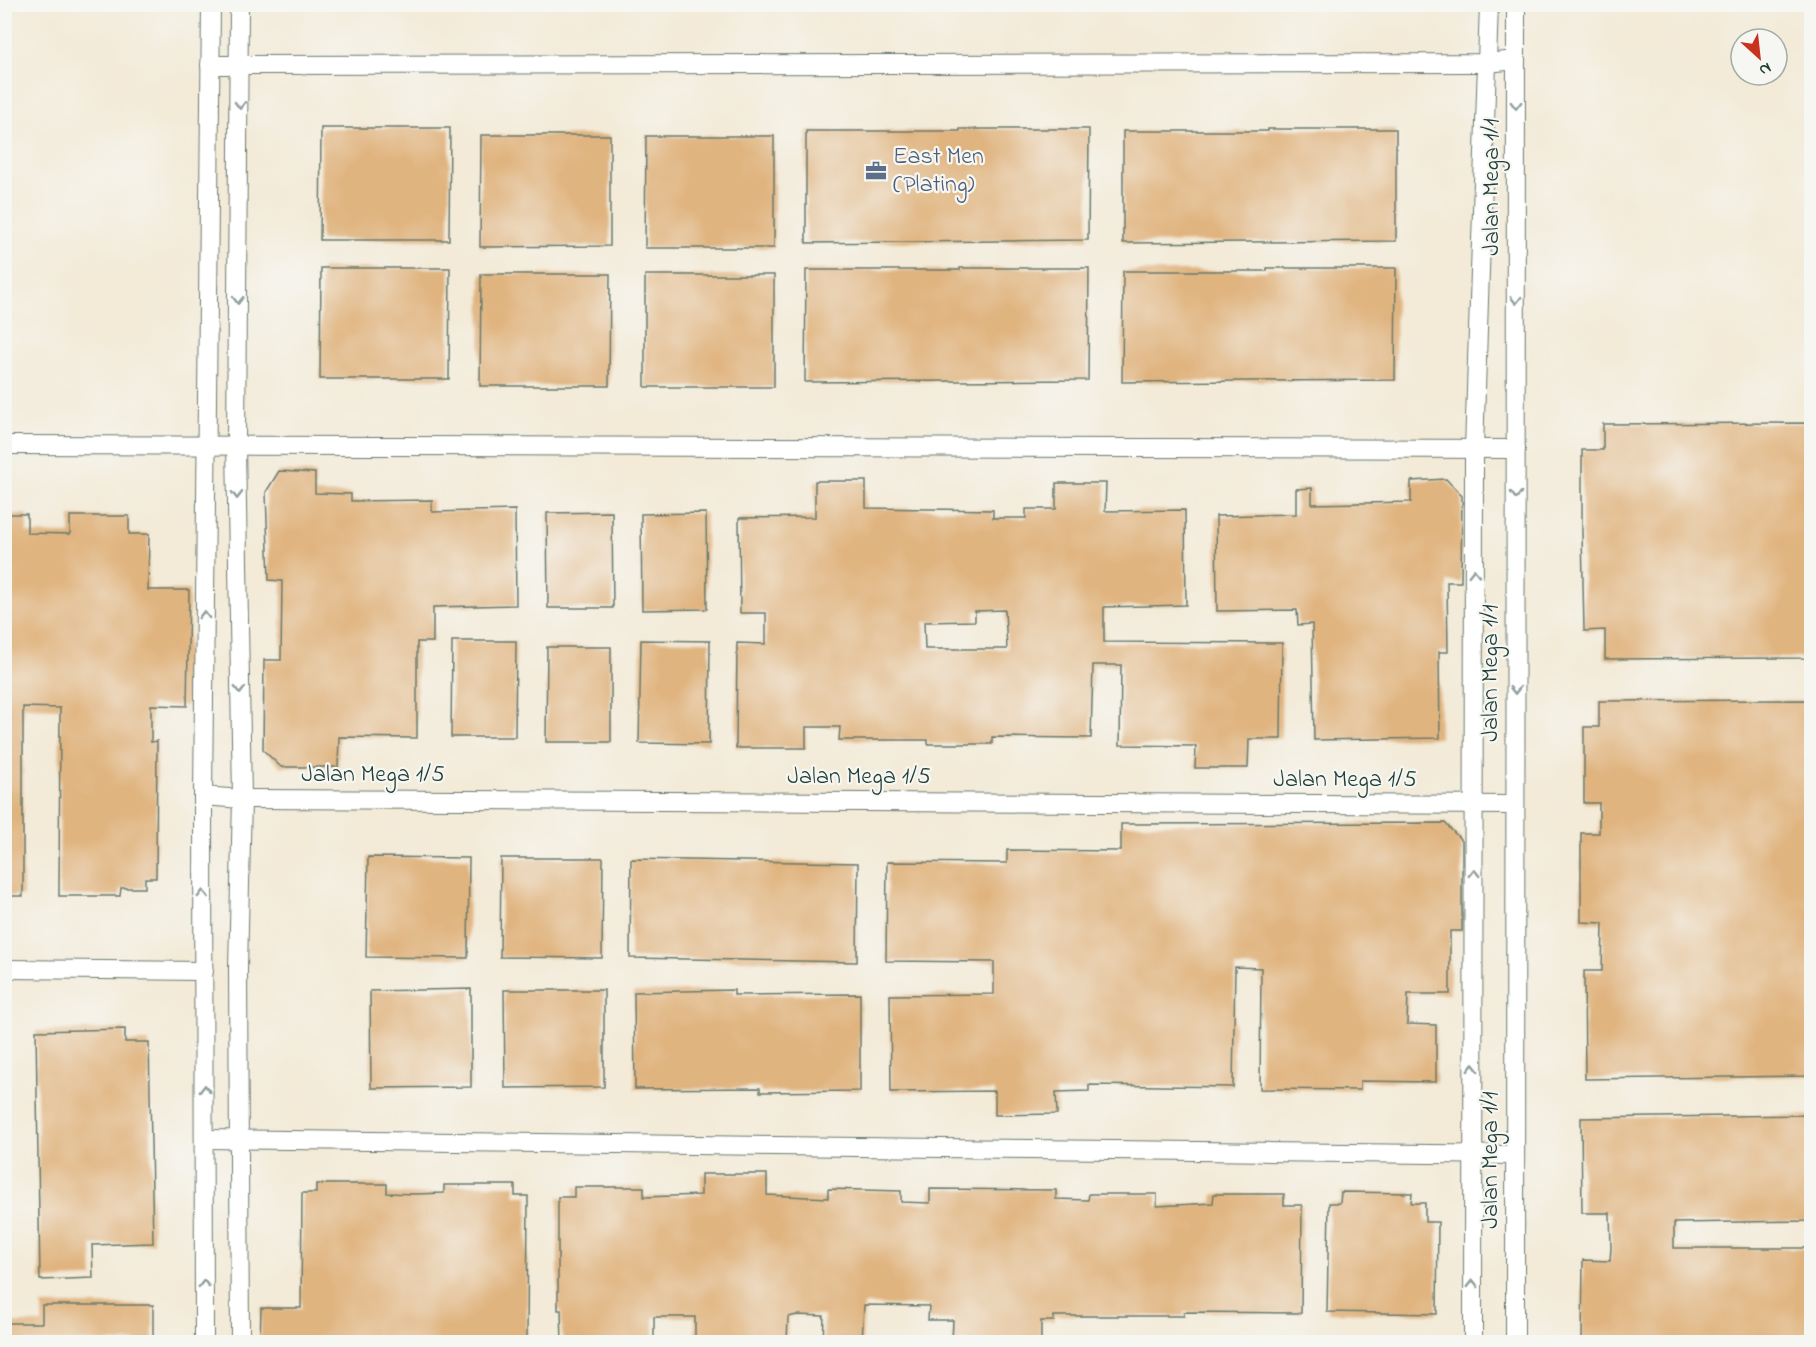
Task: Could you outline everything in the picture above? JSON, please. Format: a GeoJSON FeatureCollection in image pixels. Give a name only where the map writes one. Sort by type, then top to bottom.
{"type":"FeatureCollection","features":[{"type":"Feature","properties":{"kind":"street"},"geometry":{"type":"LineString","coordinates":[[204,1342],[203,796],[211,4]]}},
{"type":"Feature","properties":{"kind":"street"},"geometry":{"type":"LineString","coordinates":[[239,4],[236,445],[242,799],[238,969],[240,1342]]}},
{"type":"Feature","properties":{"kind":"street"},"geometry":{"type":"LineString","coordinates":[[1473,1342],[1474,449],[1489,4]]}},
{"type":"Feature","properties":{"kind":"street","name":"Jalan Mega 1/1"},"geometry":{"type":"LineString","coordinates":[[1515,1342],[1516,4]]}},
{"type":"Feature","properties":{"kind":"street"},"geometry":{"type":"LineString","coordinates":[[210,65],[1487,63],[1516,60]]}},
{"type":"Feature","properties":{"kind":"street"},"geometry":{"type":"LineString","coordinates":[[4,445],[1516,449]]}},
{"type":"Feature","properties":{"kind":"street","name":"Jalan Mega 1/5"},"geometry":{"type":"LineString","coordinates":[[203,796],[242,799],[1515,805]]}},
{"type":"Feature","properties":{"kind":"street"},"geometry":{"type":"LineString","coordinates":[[4,969],[204,970]]}},
{"type":"Feature","properties":{"kind":"street"},"geometry":{"type":"LineString","coordinates":[[205,1138],[1515,1155]]}},
{"type":"Feature","properties":{"kind":"building"},"geometry":{"type":"Polygon","coordinates":[[[321,128],[450,128],[449,240],[320,240],[321,128]]]}},
{"type":"Feature","properties":{"kind":"building"},"geometry":{"type":"Polygon","coordinates":[[[960,129],[1089,129],[1088,240],[806,243],[806,131],[960,131],[960,129]]]}},
{"type":"Feature","properties":{"kind":"building"},"geometry":{"type":"Polygon","coordinates":[[[1268,129],[1396,129],[1396,241],[1123,243],[1123,131],[1268,131],[1268,129]]]}},
{"type":"Feature","properties":{"kind":"building"},"geometry":{"type":"Polygon","coordinates":[[[481,135],[610,135],[610,246],[480,247],[481,135]]]}},
{"type":"Feature","properties":{"kind":"building"},"geometry":{"type":"Polygon","coordinates":[[[646,136],[774,136],[774,248],[645,248],[646,136]]]}},
{"type":"Feature","properties":{"kind":"building"},"geometry":{"type":"Polygon","coordinates":[[[321,268],[450,268],[449,379],[320,379],[321,268]]]}},
{"type":"Feature","properties":{"kind":"building"},"geometry":{"type":"Polygon","coordinates":[[[960,268],[1089,268],[1088,380],[805,382],[806,270],[960,270],[960,268]]]}},
{"type":"Feature","properties":{"kind":"building"},"geometry":{"type":"Polygon","coordinates":[[[1267,268],[1396,268],[1395,380],[1122,382],[1123,271],[1267,271],[1267,268]]]}},
{"type":"Feature","properties":{"kind":"building"},"geometry":{"type":"Polygon","coordinates":[[[481,274],[610,274],[609,386],[480,386],[481,274]]]}},
{"type":"Feature","properties":{"kind":"building"},"geometry":{"type":"Polygon","coordinates":[[[645,275],[774,275],[774,387],[645,387],[645,275]]]}},
{"type":"Feature","properties":{"kind":"building"},"geometry":{"type":"Polygon","coordinates":[[[1812,423],[1812,658],[1605,659],[1605,630],[1584,631],[1582,532],[1582,450],[1603,450],[1603,424],[1812,423]]]}},
{"type":"Feature","properties":{"kind":"building"},"geometry":{"type":"Polygon","coordinates":[[[279,471],[315,473],[315,493],[351,494],[351,501],[432,500],[432,512],[515,510],[516,605],[433,607],[433,642],[417,642],[417,738],[339,737],[338,767],[281,767],[263,750],[264,660],[281,660],[282,581],[269,580],[266,492],[279,471]]]}},
{"type":"Feature","properties":{"kind":"building"},"geometry":{"type":"Polygon","coordinates":[[[1446,479],[1462,496],[1461,582],[1447,582],[1448,652],[1439,652],[1440,738],[1314,740],[1312,624],[1298,625],[1297,610],[1217,611],[1216,516],[1296,514],[1296,489],[1312,488],[1312,504],[1411,502],[1411,481],[1446,479]]]}},
{"type":"Feature","properties":{"kind":"building"},"geometry":{"type":"Polygon","coordinates":[[[815,481],[866,481],[866,508],[993,510],[993,518],[1026,518],[1026,509],[1056,509],[1056,483],[1106,483],[1105,511],[1185,510],[1186,605],[1104,607],[1104,642],[1282,643],[1281,739],[1249,739],[1248,768],[1195,768],[1196,746],[1120,745],[1121,665],[1093,665],[1091,738],[992,737],[992,744],[928,744],[928,740],[839,740],[840,727],[806,727],[806,748],[736,748],[737,643],[766,644],[766,613],[740,613],[739,518],[815,517],[815,481]],[[1005,610],[975,611],[975,621],[924,622],[925,649],[1007,649],[1005,610]]]}},
{"type":"Feature","properties":{"kind":"building"},"geometry":{"type":"Polygon","coordinates":[[[612,512],[613,608],[548,608],[547,513],[612,512]]]}},
{"type":"Feature","properties":{"kind":"building"},"geometry":{"type":"Polygon","coordinates":[[[706,513],[707,609],[642,610],[641,514],[706,513]]]}},
{"type":"Feature","properties":{"kind":"building"},"geometry":{"type":"Polygon","coordinates":[[[4,514],[27,514],[27,533],[70,534],[70,516],[129,516],[129,534],[149,534],[148,590],[189,590],[187,706],[151,705],[151,742],[157,741],[156,878],[145,878],[145,888],[121,888],[120,896],[59,896],[60,708],[23,707],[23,896],[4,896],[4,514]]]}},
{"type":"Feature","properties":{"kind":"building"},"geometry":{"type":"Polygon","coordinates":[[[641,640],[710,641],[709,744],[639,743],[641,640]]]}},
{"type":"Feature","properties":{"kind":"building"},"geometry":{"type":"Polygon","coordinates":[[[452,641],[516,641],[515,737],[451,737],[452,641]]]}},
{"type":"Feature","properties":{"kind":"building"},"geometry":{"type":"Polygon","coordinates":[[[547,647],[611,647],[611,742],[546,742],[547,647]]]}},
{"type":"Feature","properties":{"kind":"building"},"geometry":{"type":"Polygon","coordinates":[[[1812,700],[1812,1076],[1585,1079],[1584,971],[1602,971],[1603,923],[1581,922],[1581,833],[1599,833],[1599,803],[1584,803],[1584,727],[1599,727],[1599,701],[1812,700]]]}},
{"type":"Feature","properties":{"kind":"building"},"geometry":{"type":"Polygon","coordinates":[[[1445,823],[1462,841],[1462,931],[1450,931],[1450,994],[1408,994],[1407,1024],[1436,1025],[1436,1082],[1360,1081],[1360,1090],[1260,1089],[1261,968],[1235,967],[1233,1087],[1089,1085],[1089,1091],[1056,1092],[1057,1114],[995,1115],[995,1091],[891,1092],[890,995],[994,994],[994,962],[886,961],[887,862],[1007,863],[1007,850],[1121,851],[1121,824],[1445,823]]]}},
{"type":"Feature","properties":{"kind":"building"},"geometry":{"type":"Polygon","coordinates":[[[368,857],[469,858],[468,958],[366,957],[368,857]]]}},
{"type":"Feature","properties":{"kind":"building"},"geometry":{"type":"Polygon","coordinates":[[[501,858],[603,858],[602,958],[500,957],[501,858]]]}},
{"type":"Feature","properties":{"kind":"building"},"geometry":{"type":"Polygon","coordinates":[[[631,859],[858,863],[857,962],[630,958],[631,859]]]}},
{"type":"Feature","properties":{"kind":"building"},"geometry":{"type":"Polygon","coordinates":[[[471,989],[471,1087],[371,1088],[370,991],[471,989]]]}},
{"type":"Feature","properties":{"kind":"building"},"geometry":{"type":"Polygon","coordinates":[[[504,990],[604,990],[604,1087],[505,1088],[504,990]]]}},
{"type":"Feature","properties":{"kind":"building"},"geometry":{"type":"Polygon","coordinates":[[[734,990],[734,995],[860,994],[860,1091],[760,1092],[760,1088],[635,1089],[634,992],[734,990]]]}},
{"type":"Feature","properties":{"kind":"building"},"geometry":{"type":"Polygon","coordinates":[[[125,1029],[125,1042],[149,1042],[153,1243],[92,1245],[93,1278],[40,1280],[36,1031],[125,1029]]]}},
{"type":"Feature","properties":{"kind":"building"},"geometry":{"type":"Polygon","coordinates":[[[1812,1115],[1812,1221],[1674,1223],[1674,1248],[1812,1248],[1812,1342],[1582,1342],[1583,1260],[1610,1261],[1611,1247],[1610,1213],[1582,1213],[1581,1118],[1812,1115]]]}},
{"type":"Feature","properties":{"kind":"building"},"geometry":{"type":"Polygon","coordinates":[[[701,1174],[767,1174],[767,1195],[828,1198],[828,1189],[901,1191],[901,1202],[930,1203],[930,1189],[1056,1190],[1056,1199],[1088,1200],[1089,1194],[1157,1194],[1157,1206],[1213,1203],[1214,1194],[1284,1194],[1284,1205],[1302,1205],[1301,1313],[1184,1312],[1184,1316],[1054,1316],[1054,1321],[1041,1321],[1041,1342],[952,1342],[953,1320],[928,1320],[929,1306],[864,1305],[862,1342],[823,1342],[824,1316],[797,1315],[788,1317],[787,1342],[695,1342],[695,1317],[654,1317],[654,1342],[562,1342],[561,1310],[558,1310],[558,1197],[574,1197],[574,1187],[644,1187],[644,1197],[701,1195],[701,1174]]]}},
{"type":"Feature","properties":{"kind":"building"},"geometry":{"type":"Polygon","coordinates":[[[316,1184],[387,1184],[387,1193],[416,1194],[444,1193],[444,1185],[515,1185],[515,1196],[528,1196],[527,1342],[260,1342],[261,1308],[301,1308],[302,1193],[316,1193],[316,1184]]]}},
{"type":"Feature","properties":{"kind":"building"},"geometry":{"type":"Polygon","coordinates":[[[1341,1192],[1412,1193],[1411,1203],[1425,1203],[1425,1222],[1438,1222],[1437,1314],[1327,1312],[1329,1203],[1340,1203],[1341,1192]]]}},
{"type":"Feature","properties":{"kind":"building"},"geometry":{"type":"Polygon","coordinates":[[[42,1305],[153,1305],[153,1342],[4,1342],[4,1323],[42,1323],[42,1305]]]}},
{"type":"Feature","properties":{"kind":"place","name":"East Men (Plating)"},"geometry":{"type":"Point","coordinates":[876,171]}}]}
